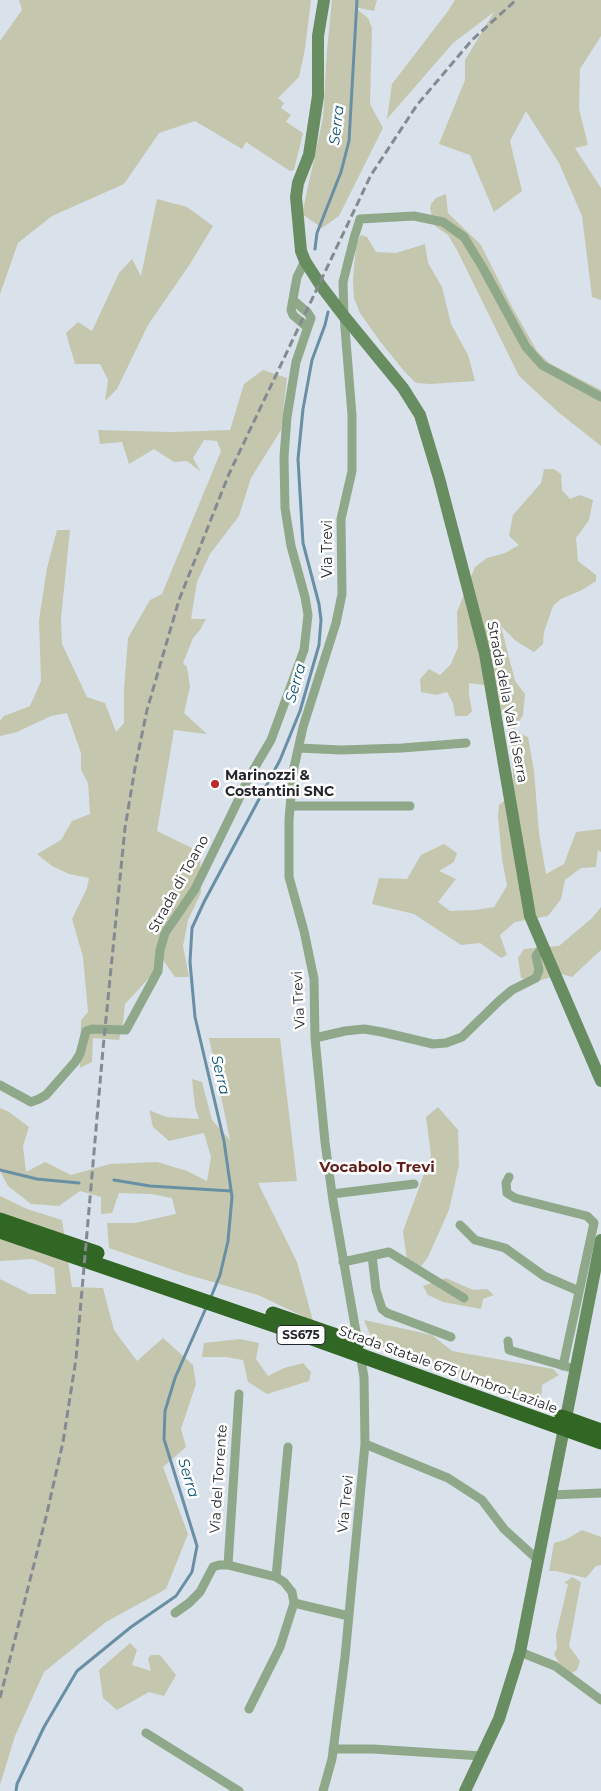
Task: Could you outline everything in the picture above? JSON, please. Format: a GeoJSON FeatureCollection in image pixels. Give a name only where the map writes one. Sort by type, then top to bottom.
{"type":"FeatureCollection","features":[{"type":"Feature","properties":{"kind":"highway","name":"Strada Statale 675 Umbro-Laziale"},"geometry":{"type":"LineString","coordinates":[[0,1220],[317,1329],[601,1431]]}},
{"type":"Feature","properties":{"kind":"highway","name":"Strada Statale 675 Umbro-Laziale"},"geometry":{"type":"LineString","coordinates":[[0,1231],[300,1334],[601,1442]]}},
{"type":"Feature","properties":{"kind":"street","name":"Strada della Val di Serra"},"geometry":{"type":"LineString","coordinates":[[324,0],[318,36],[318,96],[309,156],[298,183],[296,197],[302,251],[305,261],[321,286],[403,388],[420,415],[439,478],[486,654],[530,916],[601,1081]]}},
{"type":"Feature","properties":{"kind":"street"},"geometry":{"type":"LineString","coordinates":[[344,316],[343,282],[360,219],[414,216],[443,222],[464,238],[483,268],[526,347],[542,365],[601,397]]}},
{"type":"Feature","properties":{"kind":"street","name":"Strada di Toano"},"geometry":{"type":"LineString","coordinates":[[0,1085],[31,1102],[46,1095],[80,1054],[86,1031],[92,1029],[126,1030],[158,970],[160,950],[165,933],[195,889],[248,779],[272,740],[304,650],[308,615],[284,508],[284,457],[287,417],[296,362],[307,327],[293,315],[291,310],[297,277],[305,261]]}},
{"type":"Feature","properties":{"kind":"street","name":"Via Trevi"},"geometry":{"type":"LineString","coordinates":[[323,1791],[333,1749],[349,1616],[365,1444],[364,1377],[332,1194],[315,1038],[314,979],[304,931],[289,877],[293,772],[322,663],[336,623],[342,594],[341,519],[352,471],[352,414],[344,316]]}},
{"type":"Feature","properties":{"kind":"street"},"geometry":{"type":"LineString","coordinates":[[298,748],[342,750],[466,743]]}},
{"type":"Feature","properties":{"kind":"street"},"geometry":{"type":"LineString","coordinates":[[291,806],[410,806]]}},
{"type":"Feature","properties":{"kind":"street"},"geometry":{"type":"LineString","coordinates":[[315,1038],[345,1031],[364,1030],[382,1032],[433,1044],[446,1043],[462,1037],[498,1000],[512,990],[536,978],[539,970],[536,956],[542,946]]}},
{"type":"Feature","properties":{"kind":"street"},"geometry":{"type":"LineString","coordinates":[[465,1791],[500,1719],[520,1652],[567,1413],[569,1368],[579,1291],[594,1223],[587,1216],[515,1198],[507,1193],[506,1183],[509,1177]]}},
{"type":"Feature","properties":{"kind":"street"},"geometry":{"type":"LineString","coordinates":[[332,1194],[414,1184]]}},
{"type":"Feature","properties":{"kind":"street"},"geometry":{"type":"LineString","coordinates":[[460,1226],[475,1240],[505,1248],[544,1276],[579,1291]]}},
{"type":"Feature","properties":{"kind":"street"},"geometry":{"type":"LineString","coordinates":[[569,1368],[601,1240]]}},
{"type":"Feature","properties":{"kind":"street"},"geometry":{"type":"LineString","coordinates":[[344,1262],[389,1252],[464,1298]]}},
{"type":"Feature","properties":{"kind":"street"},"geometry":{"type":"LineString","coordinates":[[372,1256],[376,1290],[382,1309],[387,1313],[451,1337]]}},
{"type":"Feature","properties":{"kind":"street"},"geometry":{"type":"LineString","coordinates":[[508,1341],[508,1350],[569,1368]]}},
{"type":"Feature","properties":{"kind":"street","name":"Via del Torrente"},"geometry":{"type":"LineString","coordinates":[[228,1566],[238,1394]]}},
{"type":"Feature","properties":{"kind":"street"},"geometry":{"type":"LineString","coordinates":[[567,1413],[601,1423]]}},
{"type":"Feature","properties":{"kind":"street"},"geometry":{"type":"LineString","coordinates":[[365,1444],[448,1478],[482,1500],[504,1529],[538,1560]]}},
{"type":"Feature","properties":{"kind":"street"},"geometry":{"type":"LineString","coordinates":[[276,1577],[288,1447]]}},
{"type":"Feature","properties":{"kind":"street"},"geometry":{"type":"LineString","coordinates":[[550,1495],[601,1493]]}},
{"type":"Feature","properties":{"kind":"street"},"geometry":{"type":"LineString","coordinates":[[175,1613],[200,1592],[213,1567],[219,1565],[276,1577],[284,1582],[292,1592],[294,1603],[280,1647],[249,1709]]}},
{"type":"Feature","properties":{"kind":"street"},"geometry":{"type":"LineString","coordinates":[[294,1603],[349,1616]]}},
{"type":"Feature","properties":{"kind":"street"},"geometry":{"type":"LineString","coordinates":[[520,1652],[555,1666],[601,1700]]}},
{"type":"Feature","properties":{"kind":"street"},"geometry":{"type":"LineString","coordinates":[[146,1733],[239,1791]]}},
{"type":"Feature","properties":{"kind":"street"},"geometry":{"type":"LineString","coordinates":[[333,1749],[373,1749],[482,1756]]}},
{"type":"Feature","properties":{"kind":"green space"},"geometry":{"type":"Polygon","coordinates":[[[19,0],[311,0],[305,49],[299,77],[278,98],[284,103],[281,108],[291,115],[286,122],[303,133],[294,170],[290,171],[246,142],[242,149],[195,121],[159,133],[124,184],[52,216],[18,243],[0,294],[0,41],[22,10],[19,0]]]}},
{"type":"Feature","properties":{"kind":"green space"},"geometry":{"type":"Polygon","coordinates":[[[332,0],[377,0],[374,11],[354,7],[368,18],[372,28],[370,104],[383,128],[339,216],[322,228],[302,214],[323,118],[332,0]]]}},
{"type":"Feature","properties":{"kind":"green space"},"geometry":{"type":"Polygon","coordinates":[[[455,0],[601,0],[601,36],[580,69],[579,109],[588,145],[575,148],[601,188],[601,300],[592,297],[582,216],[559,163],[526,111],[510,141],[522,191],[494,212],[470,155],[439,144],[465,80],[465,60],[494,12],[453,43],[387,119],[392,84],[455,0]]]}},
{"type":"Feature","properties":{"kind":"green space"},"geometry":{"type":"Polygon","coordinates":[[[446,194],[448,213],[481,245],[512,307],[537,351],[549,363],[601,390],[601,446],[558,412],[519,376],[457,250],[448,235],[435,226],[430,209],[431,204],[436,198],[446,194]]]}},
{"type":"Feature","properties":{"kind":"green space"},"geometry":{"type":"Polygon","coordinates":[[[157,199],[187,207],[213,226],[190,264],[148,325],[117,389],[105,401],[108,380],[100,364],[75,364],[66,333],[78,322],[92,331],[119,273],[132,259],[141,276],[157,199]]]}},
{"type":"Feature","properties":{"kind":"green space"},"geometry":{"type":"Polygon","coordinates":[[[361,235],[367,237],[376,252],[396,253],[425,244],[428,263],[442,287],[451,324],[468,355],[475,381],[416,383],[379,340],[360,313],[354,298],[353,281],[356,244],[361,235]]]}},
{"type":"Feature","properties":{"kind":"green space"},"geometry":{"type":"Polygon","coordinates":[[[263,370],[287,378],[281,430],[251,478],[239,516],[210,554],[197,582],[191,619],[206,619],[193,638],[183,663],[187,667],[190,687],[184,713],[207,734],[174,730],[157,831],[200,852],[201,893],[188,920],[183,946],[189,977],[175,977],[163,960],[125,1004],[119,1040],[93,1038],[92,1062],[80,1068],[81,1020],[88,1012],[83,957],[72,919],[87,888],[89,878],[69,874],[52,866],[37,854],[61,840],[72,821],[90,814],[88,783],[81,770],[81,753],[67,713],[51,716],[17,732],[0,736],[0,721],[4,716],[30,706],[41,681],[39,620],[47,568],[57,530],[70,530],[61,618],[62,644],[87,697],[105,703],[116,732],[124,723],[124,689],[128,638],[150,600],[162,594],[221,451],[217,441],[204,440],[193,458],[201,472],[187,461],[174,462],[154,449],[129,464],[122,442],[100,444],[98,430],[172,432],[230,430],[244,384],[263,370]]]}},
{"type":"Feature","properties":{"kind":"green space"},"geometry":{"type":"Polygon","coordinates":[[[544,469],[554,469],[561,474],[562,490],[570,499],[580,495],[593,500],[589,520],[576,538],[578,561],[596,575],[596,581],[582,590],[561,599],[553,606],[544,632],[543,644],[534,652],[516,641],[501,626],[515,681],[525,694],[523,715],[513,731],[485,685],[469,683],[472,711],[467,716],[455,716],[453,703],[447,692],[437,695],[421,692],[420,679],[429,669],[440,675],[451,664],[458,647],[457,612],[475,567],[487,558],[505,553],[519,545],[509,536],[513,515],[541,483],[544,469]]]}},
{"type":"Feature","properties":{"kind":"green space"},"geometry":{"type":"Polygon","coordinates":[[[518,733],[528,737],[534,771],[539,833],[546,874],[564,864],[576,832],[601,829],[601,852],[598,850],[596,867],[581,868],[565,880],[561,899],[548,916],[515,922],[500,935],[507,955],[501,958],[480,943],[461,945],[414,914],[372,904],[379,878],[407,879],[421,855],[444,844],[457,853],[454,862],[439,871],[456,879],[438,902],[450,911],[494,907],[507,886],[498,817],[499,805],[514,793],[511,742],[518,733]]]}},
{"type":"Feature","properties":{"kind":"green space"},"geometry":{"type":"Polygon","coordinates":[[[601,907],[601,950],[572,977],[561,974],[538,981],[521,978],[518,958],[524,949],[559,946],[592,918],[601,907]]]}},
{"type":"Feature","properties":{"kind":"green space"},"geometry":{"type":"Polygon","coordinates":[[[209,1038],[280,1038],[297,1181],[258,1183],[297,1262],[313,1321],[258,1295],[185,1274],[109,1248],[107,1223],[135,1223],[176,1214],[172,1198],[151,1194],[119,1193],[112,1213],[101,1214],[101,1197],[80,1191],[59,1206],[31,1204],[8,1186],[0,1171],[0,1108],[9,1112],[29,1127],[23,1146],[26,1172],[45,1162],[71,1175],[110,1164],[157,1162],[187,1171],[207,1181],[211,1157],[204,1133],[169,1141],[153,1127],[149,1110],[166,1117],[199,1119],[195,1106],[192,1079],[202,1082],[212,1120],[230,1140],[209,1038]]]}},
{"type":"Feature","properties":{"kind":"green space"},"geometry":{"type":"Polygon","coordinates":[[[438,1107],[458,1130],[459,1165],[449,1210],[428,1257],[415,1274],[408,1267],[403,1231],[431,1155],[426,1117],[438,1107]]]}},
{"type":"Feature","properties":{"kind":"green space"},"geometry":{"type":"Polygon","coordinates":[[[0,1196],[27,1209],[62,1220],[72,1287],[103,1288],[114,1330],[137,1361],[163,1338],[193,1365],[196,1384],[181,1429],[186,1447],[163,1467],[188,1534],[166,1589],[106,1622],[44,1672],[15,1736],[0,1785],[0,1279],[30,1294],[56,1294],[54,1268],[33,1259],[0,1261],[0,1196]]]}},
{"type":"Feature","properties":{"kind":"green space"},"geometry":{"type":"Polygon","coordinates":[[[446,1278],[473,1290],[487,1289],[494,1295],[483,1299],[481,1309],[443,1302],[428,1295],[423,1286],[446,1278]]]}},
{"type":"Feature","properties":{"kind":"green space"},"geometry":{"type":"Polygon","coordinates":[[[364,1320],[432,1335],[452,1351],[553,1369],[559,1375],[542,1385],[541,1405],[374,1344],[364,1320]]]}},
{"type":"Feature","properties":{"kind":"green space"},"geometry":{"type":"Polygon","coordinates":[[[240,1339],[259,1343],[256,1359],[268,1376],[284,1368],[303,1363],[311,1372],[309,1381],[267,1394],[248,1382],[243,1360],[226,1357],[202,1357],[204,1343],[240,1339]]]}},
{"type":"Feature","properties":{"kind":"green space"},"geometry":{"type":"Polygon","coordinates":[[[582,1530],[601,1537],[601,1565],[596,1566],[586,1578],[549,1571],[554,1543],[565,1540],[582,1530]]]}},
{"type":"Feature","properties":{"kind":"green space"},"geometry":{"type":"Polygon","coordinates":[[[572,1577],[581,1582],[569,1646],[580,1661],[577,1670],[570,1674],[560,1665],[554,1654],[557,1648],[556,1635],[568,1584],[564,1583],[572,1577]]]}},
{"type":"Feature","properties":{"kind":"green space"},"geometry":{"type":"Polygon","coordinates":[[[130,1643],[137,1650],[132,1665],[151,1671],[148,1658],[151,1655],[160,1655],[176,1675],[164,1696],[149,1692],[117,1710],[103,1698],[99,1670],[130,1643]]]}},
{"type":"Feature","properties":{"kind":"waterway","name":"Serra"},"geometry":{"type":"LineString","coordinates":[[315,249],[317,233],[341,172],[349,141],[357,0]]}},
{"type":"Feature","properties":{"kind":"waterway","name":"Serra"},"geometry":{"type":"LineString","coordinates":[[211,1297],[220,1275],[228,1241],[232,1197],[224,1141],[195,1017],[190,962],[192,928],[280,760],[300,711],[319,645],[321,620],[319,604],[303,543],[298,459],[303,409],[312,360],[328,312]]}},
{"type":"Feature","properties":{"kind":"waterway"},"geometry":{"type":"LineString","coordinates":[[0,1170],[37,1179],[79,1183]]}},
{"type":"Feature","properties":{"kind":"waterway"},"geometry":{"type":"LineString","coordinates":[[114,1180],[150,1186],[231,1191]]}},
{"type":"Feature","properties":{"kind":"waterway","name":"Serra"},"geometry":{"type":"LineString","coordinates":[[16,1791],[17,1784],[44,1727],[77,1671],[131,1627],[176,1596],[192,1572],[197,1546],[164,1439],[165,1411],[175,1378],[206,1308]]}},
{"type":"Feature","properties":{"kind":"railway"},"geometry":{"type":"LineString","coordinates":[[0,1698],[63,1442],[76,1359],[103,1049],[125,828],[147,710],[179,600],[229,474],[371,175],[417,105],[472,40],[516,0]]}},
{"type":"Feature","properties":{"kind":"place","name":"Marinozzi & Costantini SNC"},"geometry":{"type":"Point","coordinates":[215,784]}},
{"type":"Feature","properties":{"kind":"district","name":"Vocabolo Trevi"},"geometry":{"type":"Point","coordinates":[377,1168]}}]}
